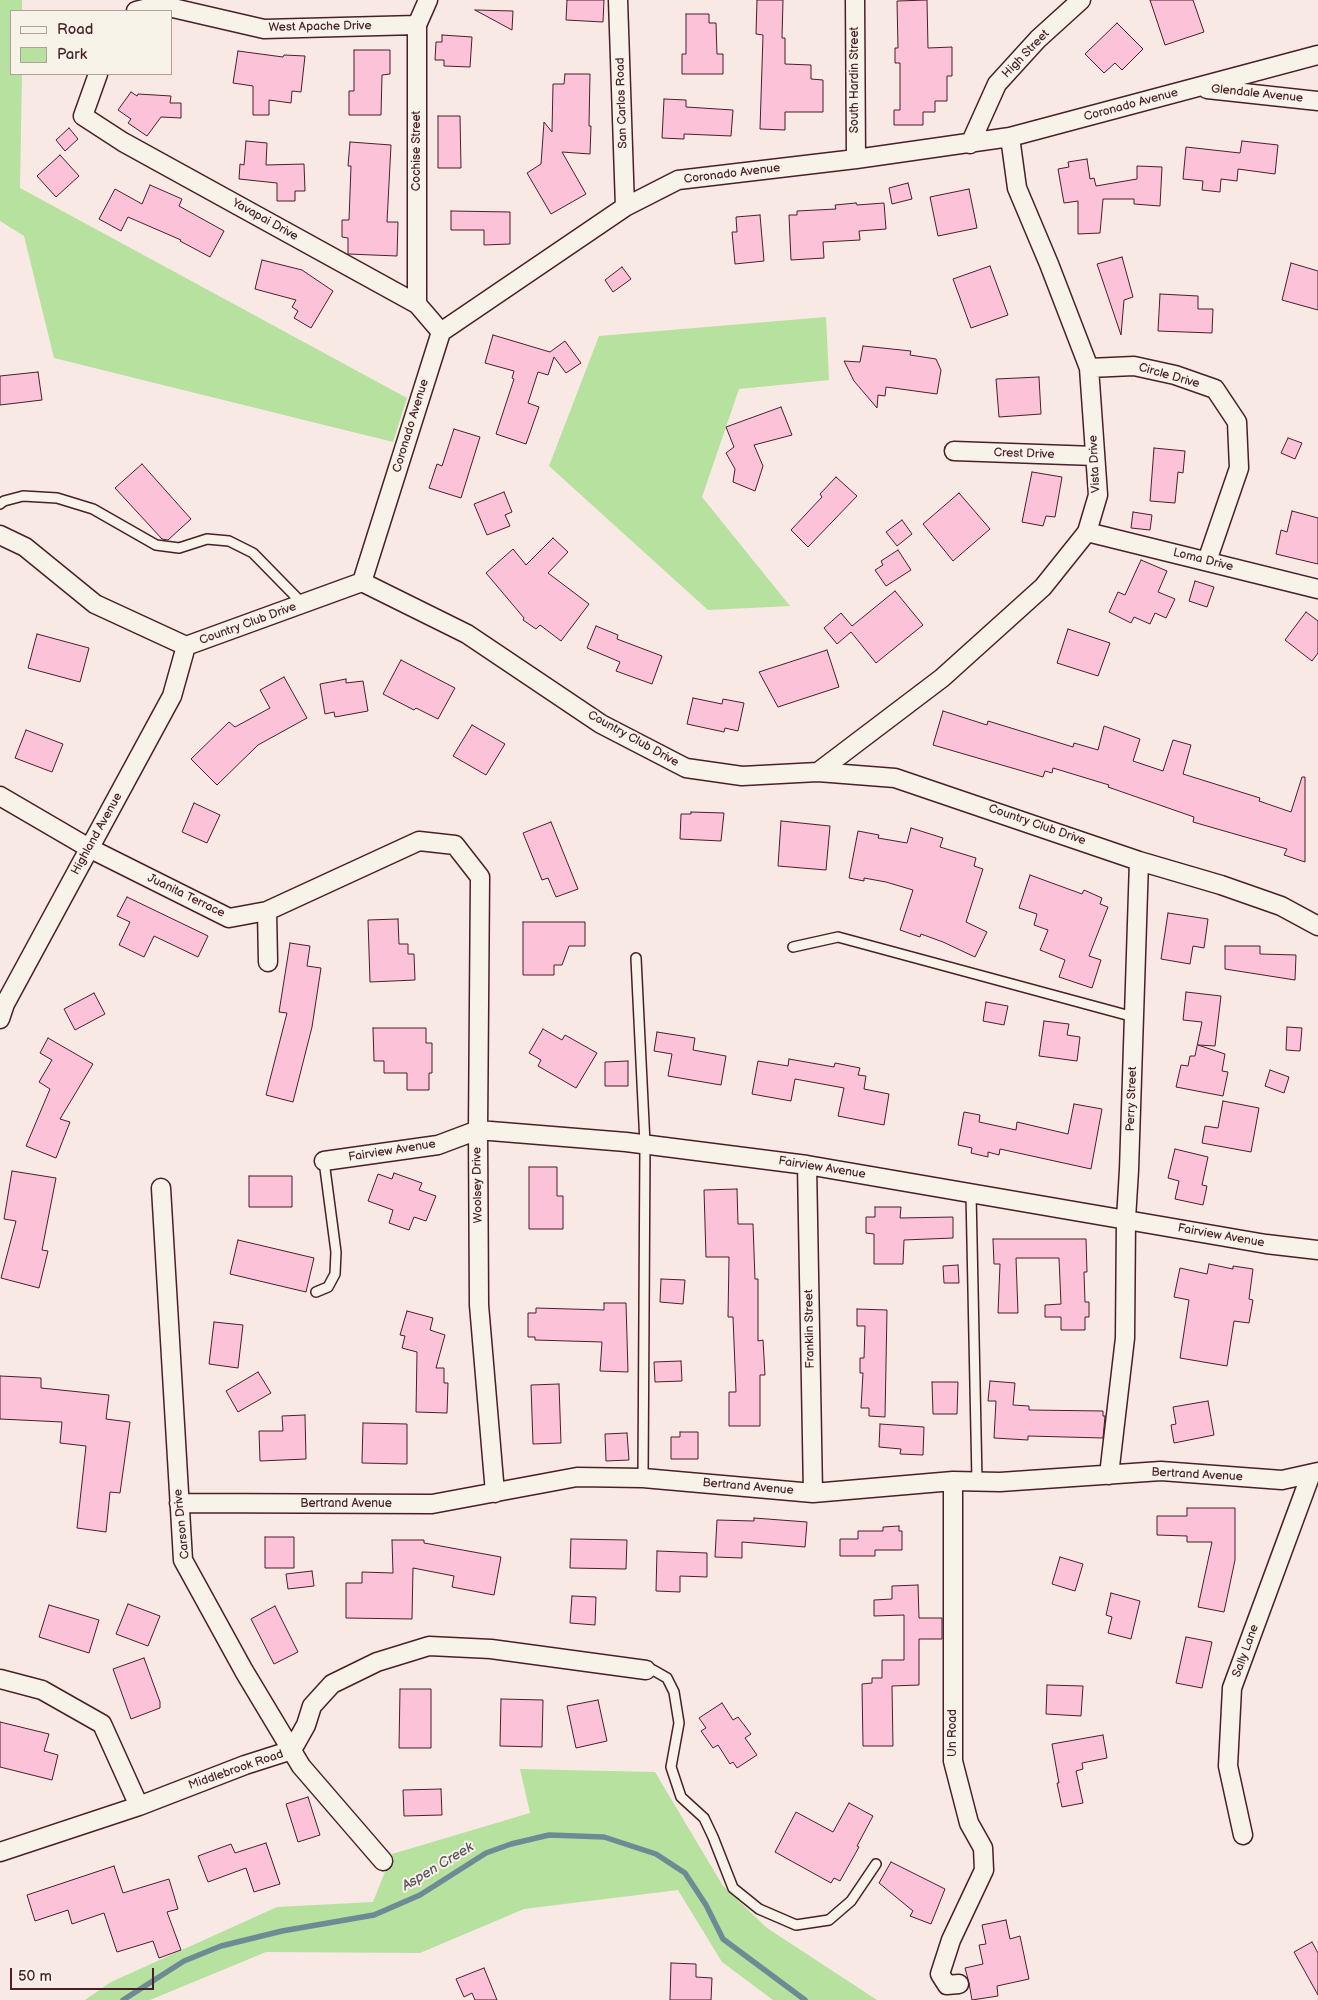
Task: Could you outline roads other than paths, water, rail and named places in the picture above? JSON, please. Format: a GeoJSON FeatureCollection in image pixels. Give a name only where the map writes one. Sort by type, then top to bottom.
{"type":"FeatureCollection","features":[{"type":"Feature","properties":{"kind":"street","name":"Cochise Street"},"geometry":{"type":"LineString","coordinates":[[417,304],[417,25],[428,0]]}},
{"type":"Feature","properties":{"kind":"street","name":"San Carlos Road"},"geometry":{"type":"LineString","coordinates":[[618,0],[625,207]]}},
{"type":"Feature","properties":{"kind":"street","name":"South Hardin Street"},"geometry":{"type":"LineString","coordinates":[[855,0],[856,159]]}},
{"type":"Feature","properties":{"kind":"street","name":"High Street"},"geometry":{"type":"LineString","coordinates":[[970,144],[997,84],[1038,40],[1081,0]]}},
{"type":"Feature","properties":{"kind":"street","name":"West Apache Drive"},"geometry":{"type":"LineString","coordinates":[[140,10],[160,5],[264,29],[417,25]]}},
{"type":"Feature","properties":{"kind":"street","name":"Coronado Avenue"},"geometry":{"type":"LineString","coordinates":[[362,582],[441,332],[625,207],[678,180],[856,159],[1010,137],[1318,55]]}},
{"type":"Feature","properties":{"kind":"street","name":"Yavapai Drive"},"geometry":{"type":"LineString","coordinates":[[98,75],[83,116],[123,142],[417,304],[441,332]]}},
{"type":"Feature","properties":{"kind":"street","name":"Glendale Avenue"},"geometry":{"type":"LineString","coordinates":[[1196,88],[1318,101]]}},
{"type":"Feature","properties":{"kind":"street","name":"Vista Drive"},"geometry":{"type":"LineString","coordinates":[[818,772],[942,678],[1043,587],[1087,532],[1098,495],[1089,368],[1017,188],[1010,137]]}},
{"type":"Feature","properties":{"kind":"street","name":"Circle Drive"},"geometry":{"type":"LineString","coordinates":[[1089,368],[1134,366],[1175,375],[1214,389],[1237,422],[1239,468],[1207,561]]}},
{"type":"Feature","properties":{"kind":"street","name":"Crest Drive"},"geometry":{"type":"LineString","coordinates":[[954,451],[1095,456]]}},
{"type":"Feature","properties":{"kind":"street","name":"Loma Drive"},"geometry":{"type":"LineString","coordinates":[[1087,532],[1318,589]]}},
{"type":"Feature","properties":{"kind":"street","name":"Country Club Drive"},"geometry":{"type":"LineString","coordinates":[[0,535],[25,546],[94,604],[186,646],[362,582],[467,634],[601,724],[686,768],[742,776],[818,772],[895,778],[1139,861],[1221,885],[1272,903],[1318,926]]}},
{"type":"Feature","properties":{"kind":"street","name":"Highland Avenue"},"geometry":{"type":"LineString","coordinates":[[0,1019],[5,1004],[172,696],[186,646]]}},
{"type":"Feature","properties":{"kind":"street","name":"Juanita Terrace"},"geometry":{"type":"LineString","coordinates":[[0,796],[89,848],[229,918],[268,911],[419,841],[455,845],[480,877]]}},
{"type":"Feature","properties":{"kind":"street","name":"Perry Street"},"geometry":{"type":"LineString","coordinates":[[1109,1474],[1125,1338],[1126,1219],[1130,1170],[1139,861]]}},
{"type":"Feature","properties":{"kind":"street","name":"Woolsey Drive"},"geometry":{"type":"LineString","coordinates":[[480,877],[479,1305],[495,1493]]}},
{"type":"Feature","properties":{"kind":"street"},"geometry":{"type":"LineString","coordinates":[[268,911],[268,962]]}},
{"type":"Feature","properties":{"kind":"street","name":"Fairview Avenue"},"geometry":{"type":"LineString","coordinates":[[324,1162],[438,1145],[478,1130],[645,1144],[807,1165],[1266,1244],[1318,1250]]}},
{"type":"Feature","properties":{"kind":"street","name":"Franklin Street"},"geometry":{"type":"LineString","coordinates":[[807,1165],[814,1493]]}},
{"type":"Feature","properties":{"kind":"street","name":"Carson Drive"},"geometry":{"type":"LineString","coordinates":[[161,1188],[183,1560],[244,1671],[301,1766],[383,1861]]}},
{"type":"Feature","properties":{"kind":"street","name":"Bertrand Avenue"},"geometry":{"type":"LineString","coordinates":[[179,1503],[432,1504],[577,1477],[643,1478],[814,1493],[953,1481],[1000,1482],[1161,1471],[1282,1480],[1315,1473]]}},
{"type":"Feature","properties":{"kind":"street","name":"Sally Lane"},"geometry":{"type":"LineString","coordinates":[[1243,1835],[1228,1766],[1232,1688],[1315,1473]]}},
{"type":"Feature","properties":{"kind":"street","name":"Un Road"},"geometry":{"type":"LineString","coordinates":[[953,1481],[953,1761],[969,1824],[983,1848],[984,1870],[951,1940],[940,1974],[947,1985],[959,1984]]}},
{"type":"Feature","properties":{"kind":"street","name":"Middlebrook Road"},"geometry":{"type":"LineString","coordinates":[[0,1852],[139,1806],[245,1765],[292,1750],[306,1724],[312,1706],[332,1684],[377,1662],[429,1646],[491,1649],[646,1670]]}},
{"type":"Feature","properties":{"kind":"street"},"geometry":{"type":"LineString","coordinates":[[0,1679],[42,1690],[102,1724],[139,1806]]}},
{"type":"Feature","properties":{"kind":"lane"},"geometry":{"type":"LineString","coordinates":[[0,504],[4,501],[23,496],[57,498],[93,509],[156,545],[179,548],[207,538],[229,541],[254,553],[303,604]]}},
{"type":"Feature","properties":{"kind":"lane"},"geometry":{"type":"LineString","coordinates":[[793,947],[838,937],[1134,1017]]}},
{"type":"Feature","properties":{"kind":"lane"},"geometry":{"type":"LineString","coordinates":[[636,958],[645,1144],[643,1478]]}},
{"type":"Feature","properties":{"kind":"lane"},"geometry":{"type":"LineString","coordinates":[[316,1292],[328,1287],[335,1274],[336,1252],[324,1162]]}},
{"type":"Feature","properties":{"kind":"lane"},"geometry":{"type":"LineString","coordinates":[[971,1193],[977,1481]]}},
{"type":"Feature","properties":{"kind":"lane"},"geometry":{"type":"LineString","coordinates":[[646,1670],[654,1670],[667,1678],[674,1692],[679,1723],[671,1767],[681,1797],[704,1818],[733,1888],[759,1909],[796,1925],[828,1920],[851,1901],[876,1864]]}},
{"type":"Feature","properties":{"kind":"waterway","name":"Aspen Creek"},"geometry":{"type":"LineString","coordinates":[[123,2000],[184,1961],[221,1946],[282,1931],[374,1915],[420,1895],[486,1853],[511,1844],[549,1835],[604,1837],[656,1854],[685,1873],[706,1905],[723,1939],[805,2000]]}}]}
